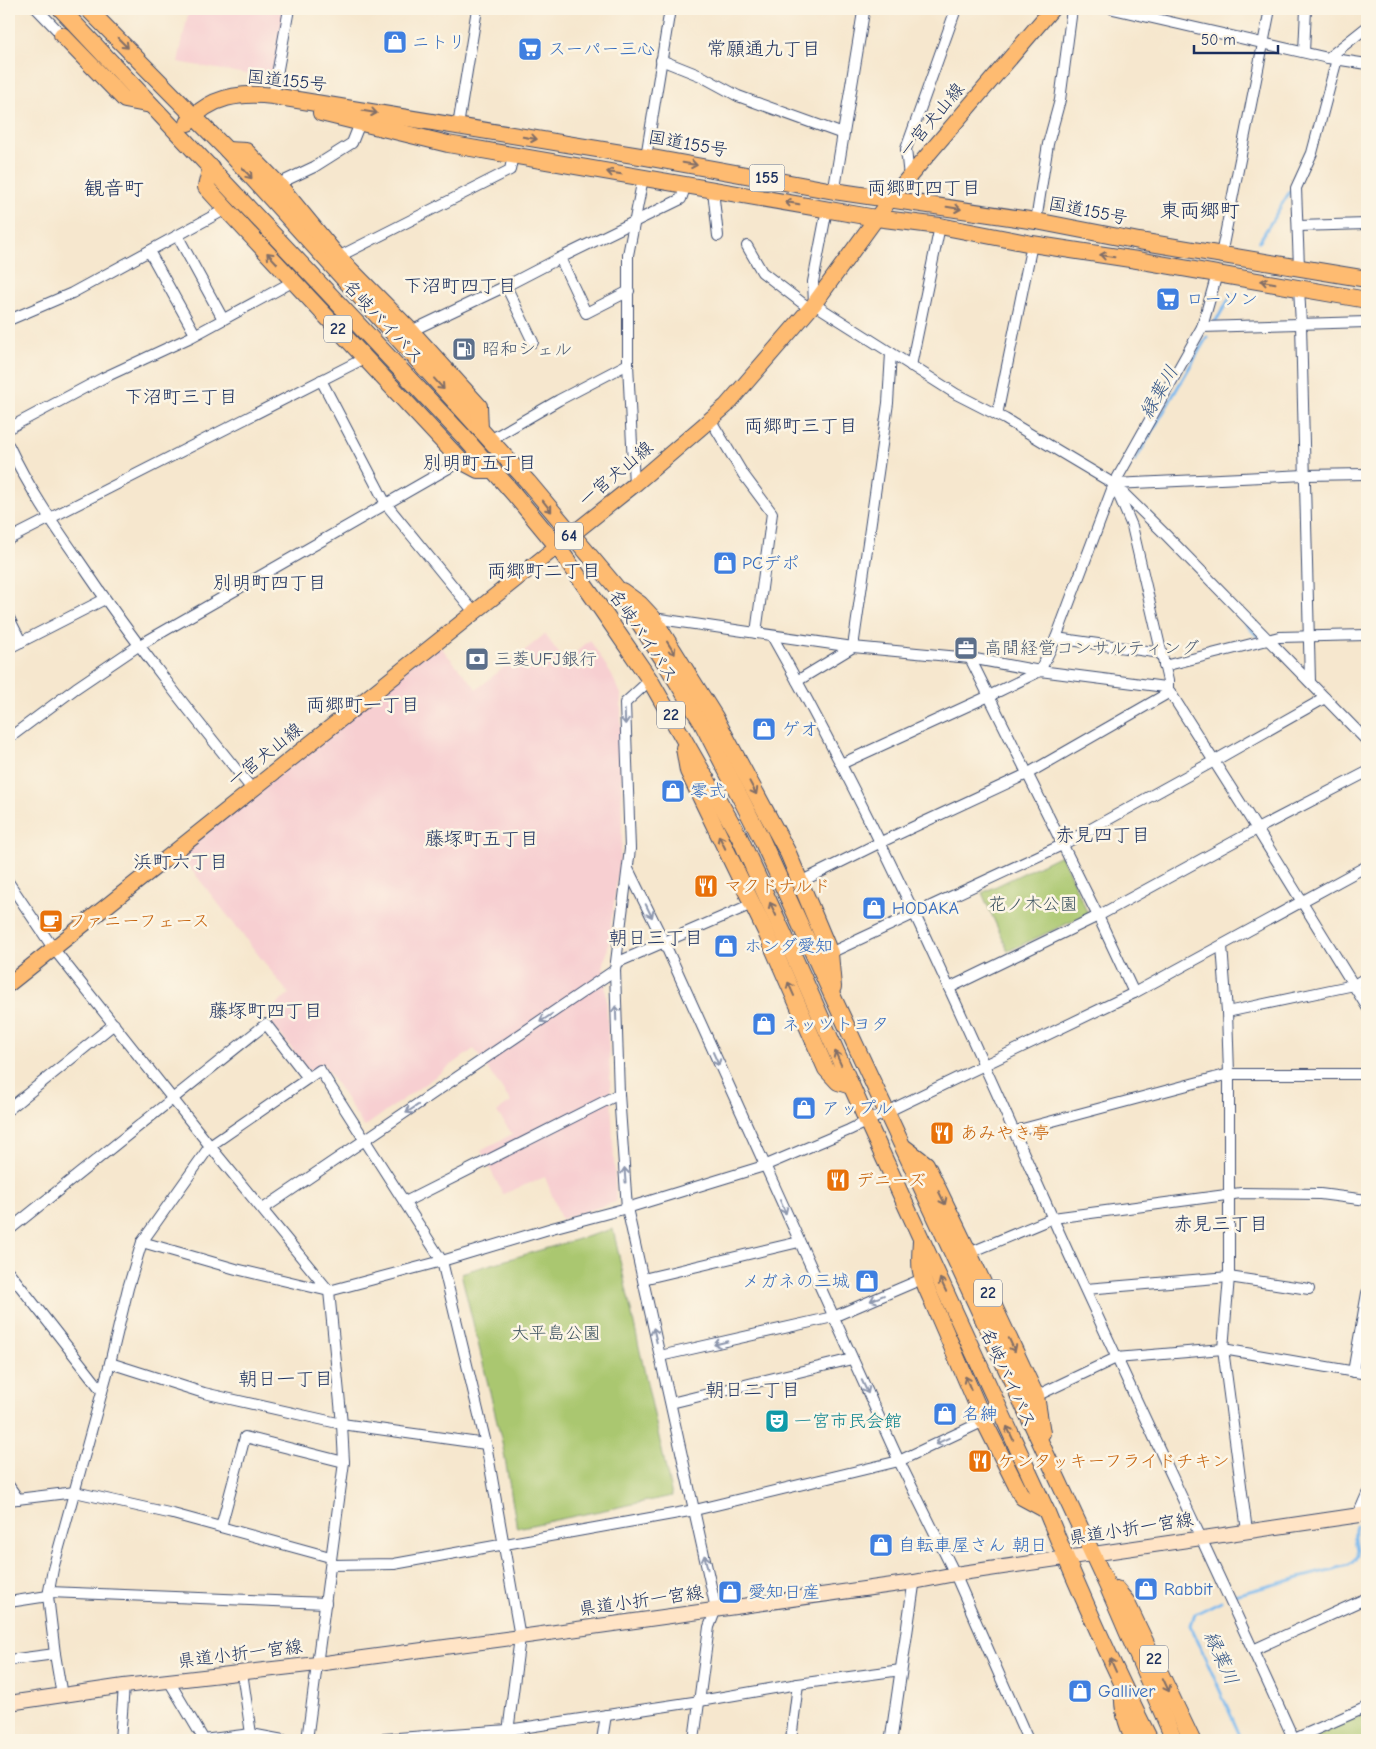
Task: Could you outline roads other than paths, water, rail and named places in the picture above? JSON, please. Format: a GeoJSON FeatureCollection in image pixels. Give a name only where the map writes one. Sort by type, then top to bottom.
{"type":"FeatureCollection","features":[{"type":"Feature","properties":{"kind":"highway","name":"名岐バイパス"},"geometry":{"type":"LineString","coordinates":[[63,10],[463,436],[557,546],[650,680],[739,836],[792,950],[851,1086],[1046,1510],[1065,1558],[1123,1688],[1150,1740]]}},
{"type":"Feature","properties":{"kind":"highway","name":"名岐バイパス"},"geometry":{"type":"LineString","coordinates":[[93,11],[227,150],[485,434],[616,587],[668,667],[701,721],[761,838],[833,997],[1093,1553],[1175,1740]]}},
{"type":"Feature","properties":{"kind":"highway"},"geometry":{"type":"LineString","coordinates":[[62,35],[125,100],[152,105]]}},
{"type":"Feature","properties":{"kind":"highway","name":"国道155号"},"geometry":{"type":"LineString","coordinates":[[179,134],[210,105],[226,98],[241,94],[273,96],[646,157],[834,191],[1036,221],[1221,255],[1367,279]]}},
{"type":"Feature","properties":{"kind":"highway","name":"国道155号"},"geometry":{"type":"LineString","coordinates":[[196,118],[231,102],[245,99],[272,101],[448,144],[1367,300]]}},
{"type":"Feature","properties":{"kind":"highway"},"geometry":{"type":"LineString","coordinates":[[227,150],[246,151],[278,184],[338,257],[411,331],[478,406],[485,434]]}},
{"type":"Feature","properties":{"kind":"highway","name":"22"},"geometry":{"type":"LineString","coordinates":[[211,167],[206,186],[365,358],[461,461],[478,470],[492,470]]}},
{"type":"Feature","properties":{"kind":"highway","name":"22"},"geometry":{"type":"LineString","coordinates":[[616,587],[640,604],[653,618],[715,717],[788,853],[830,953],[833,997]]}},
{"type":"Feature","properties":{"kind":"highway","name":"22"},"geometry":{"type":"LineString","coordinates":[[681,733],[688,770],[752,904],[826,1069],[838,1082],[851,1086]]}},
{"type":"Feature","properties":{"kind":"highway"},"geometry":{"type":"LineString","coordinates":[[761,838],[788,853]]}},
{"type":"Feature","properties":{"kind":"highway"},"geometry":{"type":"LineString","coordinates":[[764,930],[792,950]]}},
{"type":"Feature","properties":{"kind":"highway","name":"22"},"geometry":{"type":"LineString","coordinates":[[903,1147],[926,1164],[969,1253],[1036,1396],[1046,1452]]}},
{"type":"Feature","properties":{"kind":"highway","name":"22"},"geometry":{"type":"LineString","coordinates":[[921,1238],[919,1265],[922,1279],[984,1421],[1022,1497],[1046,1510]]}},
{"type":"Feature","properties":{"kind":"highway"},"geometry":{"type":"LineString","coordinates":[[930,1296],[959,1319]]}},
{"type":"Feature","properties":{"kind":"highway","name":"22"},"geometry":{"type":"LineString","coordinates":[[1107,1584],[1118,1590],[1126,1601],[1192,1740]]}},
{"type":"Feature","properties":{"kind":"highway","name":"22"},"geometry":{"type":"LineString","coordinates":[[1123,1688],[1122,1703],[1126,1723],[1134,1740]]}},
{"type":"Feature","properties":{"kind":"main road","name":"一宮犬山線"},"geometry":{"type":"LineString","coordinates":[[9,984],[572,534],[726,406],[812,306],[891,198],[1052,9]]}},
{"type":"Feature","properties":{"kind":"main road","name":"県道小折一宮線"},"geometry":{"type":"LineString","coordinates":[[9,1703],[124,1686],[317,1664],[520,1637],[914,1582],[1093,1553],[1363,1514]]}},
{"type":"Feature","properties":{"kind":"street"},"geometry":{"type":"LineString","coordinates":[[37,9],[62,35]]}},
{"type":"Feature","properties":{"kind":"street"},"geometry":{"type":"LineString","coordinates":[[273,96],[289,9]]}},
{"type":"Feature","properties":{"kind":"street"},"geometry":{"type":"LineString","coordinates":[[458,126],[478,9]]}},
{"type":"Feature","properties":{"kind":"street"},"geometry":{"type":"LineString","coordinates":[[646,157],[670,9]]}},
{"type":"Feature","properties":{"kind":"street"},"geometry":{"type":"LineString","coordinates":[[834,191],[864,9]]}},
{"type":"Feature","properties":{"kind":"street"},"geometry":{"type":"LineString","coordinates":[[909,177],[906,150],[956,9]]}},
{"type":"Feature","properties":{"kind":"street"},"geometry":{"type":"LineString","coordinates":[[1036,221],[1048,144],[1060,100],[1072,9]]}},
{"type":"Feature","properties":{"kind":"street"},"geometry":{"type":"LineString","coordinates":[[1113,9],[1304,52],[1367,64]]}},
{"type":"Feature","properties":{"kind":"street"},"geometry":{"type":"LineString","coordinates":[[1221,255],[1270,9]]}},
{"type":"Feature","properties":{"kind":"street"},"geometry":{"type":"LineString","coordinates":[[1304,52],[1306,9]]}},
{"type":"Feature","properties":{"kind":"street"},"geometry":{"type":"LineString","coordinates":[[1299,267],[1296,188],[1312,153],[1332,58],[1367,27]]}},
{"type":"Feature","properties":{"kind":"street"},"geometry":{"type":"LineString","coordinates":[[662,60],[701,76],[738,96],[843,134]]}},
{"type":"Feature","properties":{"kind":"street"},"geometry":{"type":"LineString","coordinates":[[278,184],[314,167],[352,143],[360,123]]}},
{"type":"Feature","properties":{"kind":"street"},"geometry":{"type":"LineString","coordinates":[[338,257],[510,170],[513,155]]}},
{"type":"Feature","properties":{"kind":"street"},"geometry":{"type":"LineString","coordinates":[[634,484],[628,364],[628,255],[643,178]]}},
{"type":"Feature","properties":{"kind":"street"},"geometry":{"type":"LineString","coordinates":[[411,331],[681,199],[686,185]]}},
{"type":"Feature","properties":{"kind":"street"},"geometry":{"type":"LineString","coordinates":[[713,190],[718,236]]}},
{"type":"Feature","properties":{"kind":"street"},"geometry":{"type":"LineString","coordinates":[[9,320],[72,293],[226,208]]}},
{"type":"Feature","properties":{"kind":"street"},"geometry":{"type":"LineString","coordinates":[[812,306],[812,282],[827,209]]}},
{"type":"Feature","properties":{"kind":"street"},"geometry":{"type":"LineString","coordinates":[[1298,226],[1367,224]]}},
{"type":"Feature","properties":{"kind":"street"},"geometry":{"type":"LineString","coordinates":[[911,366],[940,226]]}},
{"type":"Feature","properties":{"kind":"street"},"geometry":{"type":"LineString","coordinates":[[177,235],[223,319]]}},
{"type":"Feature","properties":{"kind":"street"},"geometry":{"type":"LineString","coordinates":[[997,415],[1032,244]]}},
{"type":"Feature","properties":{"kind":"street"},"geometry":{"type":"LineString","coordinates":[[747,246],[762,272],[812,306],[956,394],[997,415],[1114,484],[1367,741]]}},
{"type":"Feature","properties":{"kind":"street"},"geometry":{"type":"LineString","coordinates":[[149,251],[195,334]]}},
{"type":"Feature","properties":{"kind":"street"},"geometry":{"type":"LineString","coordinates":[[560,258],[586,314],[629,291]]}},
{"type":"Feature","properties":{"kind":"street"},"geometry":{"type":"LineString","coordinates":[[841,764],[1040,671],[1056,638],[1114,484],[1202,327],[1217,274]]}},
{"type":"Feature","properties":{"kind":"street"},"geometry":{"type":"LineString","coordinates":[[9,428],[103,378],[195,334],[294,281]]}},
{"type":"Feature","properties":{"kind":"street"},"geometry":{"type":"LineString","coordinates":[[506,286],[533,342]]}},
{"type":"Feature","properties":{"kind":"street"},"geometry":{"type":"LineString","coordinates":[[1299,288],[1310,682]]}},
{"type":"Feature","properties":{"kind":"street"},"geometry":{"type":"LineString","coordinates":[[1202,327],[1367,322]]}},
{"type":"Feature","properties":{"kind":"street"},"geometry":{"type":"LineString","coordinates":[[853,647],[888,403],[891,353]]}},
{"type":"Feature","properties":{"kind":"street"},"geometry":{"type":"LineString","coordinates":[[9,539],[365,358]]}},
{"type":"Feature","properties":{"kind":"street"},"geometry":{"type":"LineString","coordinates":[[485,434],[559,400],[628,364]]}},
{"type":"Feature","properties":{"kind":"street"},"geometry":{"type":"LineString","coordinates":[[321,380],[386,504],[474,612]]}},
{"type":"Feature","properties":{"kind":"street"},"geometry":{"type":"LineString","coordinates":[[710,419],[743,474],[772,513],[756,633]]}},
{"type":"Feature","properties":{"kind":"street"},"geometry":{"type":"LineString","coordinates":[[9,446],[13,468],[138,646],[252,789]]}},
{"type":"Feature","properties":{"kind":"street"},"geometry":{"type":"LineString","coordinates":[[9,738],[76,688],[138,646],[461,461]]}},
{"type":"Feature","properties":{"kind":"street"},"geometry":{"type":"LineString","coordinates":[[1114,484],[1367,474]]}},
{"type":"Feature","properties":{"kind":"street"},"geometry":{"type":"LineString","coordinates":[[1114,484],[1132,526],[1169,692]]}},
{"type":"Feature","properties":{"kind":"street"},"geometry":{"type":"LineString","coordinates":[[9,648],[105,599]]}},
{"type":"Feature","properties":{"kind":"street"},"geometry":{"type":"LineString","coordinates":[[9,618],[21,642]]}},
{"type":"Feature","properties":{"kind":"street"},"geometry":{"type":"LineString","coordinates":[[653,618],[853,647],[970,658],[1040,671],[1165,687],[1257,829],[1367,1007]]}},
{"type":"Feature","properties":{"kind":"street"},"geometry":{"type":"LineString","coordinates":[[1164,666],[1279,637],[1367,635]]}},
{"type":"Feature","properties":{"kind":"street"},"geometry":{"type":"LineString","coordinates":[[772,636],[841,764],[949,988],[1116,1358],[1222,1586],[1254,1650],[1293,1740],[1367,1707]]}},
{"type":"Feature","properties":{"kind":"street"},"geometry":{"type":"LineString","coordinates":[[1056,638],[1161,653]]}},
{"type":"Feature","properties":{"kind":"street"},"geometry":{"type":"LineString","coordinates":[[797,681],[853,647]]}},
{"type":"Feature","properties":{"kind":"street"},"geometry":{"type":"LineString","coordinates":[[970,658],[1098,916],[1134,993]]}},
{"type":"Feature","properties":{"kind":"street"},"geometry":{"type":"LineString","coordinates":[[650,680],[624,703],[630,849],[616,966],[619,1094],[628,1208],[716,1609],[709,1627],[694,1740]]}},
{"type":"Feature","properties":{"kind":"street"},"geometry":{"type":"LineString","coordinates":[[800,882],[1027,774],[1169,692]]}},
{"type":"Feature","properties":{"kind":"street"},"geometry":{"type":"LineString","coordinates":[[830,953],[1062,845],[1214,762],[1325,698]]}},
{"type":"Feature","properties":{"kind":"street"},"geometry":{"type":"LineString","coordinates":[[949,988],[1098,916],[1257,829],[1367,772]]}},
{"type":"Feature","properties":{"kind":"street"},"geometry":{"type":"LineString","coordinates":[[142,1242],[236,1269],[329,1291],[628,1208],[764,1166],[888,1112],[1134,993],[1367,866]]}},
{"type":"Feature","properties":{"kind":"street"},"geometry":{"type":"LineString","coordinates":[[627,868],[664,942],[899,1461],[956,1574],[1028,1740]]}},
{"type":"Feature","properties":{"kind":"street"},"geometry":{"type":"LineString","coordinates":[[9,883],[53,948],[210,1146],[329,1291],[344,1462],[307,1740]]}},
{"type":"Feature","properties":{"kind":"street"},"geometry":{"type":"LineString","coordinates":[[262,1209],[366,1140],[616,966],[664,942],[752,904]]}},
{"type":"Feature","properties":{"kind":"street"},"geometry":{"type":"LineString","coordinates":[[1222,946],[1227,1012],[1229,1277],[1223,1349],[1247,1531]]}},
{"type":"Feature","properties":{"kind":"street"},"geometry":{"type":"LineString","coordinates":[[1227,1012],[1354,985],[1367,977]]}},
{"type":"Feature","properties":{"kind":"street"},"geometry":{"type":"LineString","coordinates":[[9,1109],[114,1024]]}},
{"type":"Feature","properties":{"kind":"street"},"geometry":{"type":"LineString","coordinates":[[9,1230],[266,1024],[308,1078]]}},
{"type":"Feature","properties":{"kind":"street"},"geometry":{"type":"LineString","coordinates":[[62,1696],[48,1594],[53,1569],[110,1363],[128,1288],[142,1242],[210,1146],[320,1070],[442,1261],[486,1444],[520,1637],[508,1735]]}},
{"type":"Feature","properties":{"kind":"street"},"geometry":{"type":"LineString","coordinates":[[1015,1131],[1228,1074],[1367,1074]]}},
{"type":"Feature","properties":{"kind":"street"},"geometry":{"type":"LineString","coordinates":[[405,1202],[619,1094]]}},
{"type":"Feature","properties":{"kind":"street"},"geometry":{"type":"LineString","coordinates":[[969,1253],[1053,1218],[1228,1194],[1320,1194],[1367,1200]]}},
{"type":"Feature","properties":{"kind":"street"},"geometry":{"type":"LineString","coordinates":[[643,1279],[799,1242]]}},
{"type":"Feature","properties":{"kind":"street"},"geometry":{"type":"LineString","coordinates":[[9,1272],[102,1390]]}},
{"type":"Feature","properties":{"kind":"street"},"geometry":{"type":"LineString","coordinates":[[1086,1289],[1229,1277],[1309,1289]]}},
{"type":"Feature","properties":{"kind":"street"},"geometry":{"type":"LineString","coordinates":[[660,1356],[833,1317],[922,1279]]}},
{"type":"Feature","properties":{"kind":"street"},"geometry":{"type":"LineString","coordinates":[[1353,1372],[1367,1293]]}},
{"type":"Feature","properties":{"kind":"street"},"geometry":{"type":"LineString","coordinates":[[1036,1396],[1116,1358],[1223,1349],[1367,1374]]}},
{"type":"Feature","properties":{"kind":"street"},"geometry":{"type":"LineString","coordinates":[[670,1403],[852,1359]]}},
{"type":"Feature","properties":{"kind":"street"},"geometry":{"type":"LineString","coordinates":[[110,1363],[204,1392],[342,1424],[486,1444]]}},
{"type":"Feature","properties":{"kind":"street"},"geometry":{"type":"LineString","coordinates":[[9,1486],[14,1499],[75,1492],[221,1527],[331,1561],[394,1564],[694,1510],[899,1461],[984,1421]]}},
{"type":"Feature","properties":{"kind":"street"},"geometry":{"type":"LineString","coordinates":[[221,1527],[245,1437],[344,1462]]}},
{"type":"Feature","properties":{"kind":"street"},"geometry":{"type":"LineString","coordinates":[[1363,1514],[1367,1494]]}},
{"type":"Feature","properties":{"kind":"street"},"geometry":{"type":"LineString","coordinates":[[891,1740],[914,1582]]}},
{"type":"Feature","properties":{"kind":"street"},"geometry":{"type":"LineString","coordinates":[[9,1602],[48,1594],[326,1603]]}},
{"type":"Feature","properties":{"kind":"street"},"geometry":{"type":"LineString","coordinates":[[1254,1650],[1367,1598]]}},
{"type":"Feature","properties":{"kind":"street"},"geometry":{"type":"LineString","coordinates":[[9,1660],[55,1654]]}},
{"type":"Feature","properties":{"kind":"street"},"geometry":{"type":"LineString","coordinates":[[371,1740],[508,1735],[606,1715],[798,1684],[901,1670]]}},
{"type":"Feature","properties":{"kind":"street"},"geometry":{"type":"LineString","coordinates":[[242,1672],[251,1734]]}},
{"type":"Feature","properties":{"kind":"street"},"geometry":{"type":"LineString","coordinates":[[169,1681],[204,1740],[251,1734],[283,1740]]}},
{"type":"Feature","properties":{"kind":"street"},"geometry":{"type":"LineString","coordinates":[[790,1740],[798,1684]]}},
{"type":"Feature","properties":{"kind":"street"},"geometry":{"type":"LineString","coordinates":[[120,1740],[124,1686]]}},
{"type":"Feature","properties":{"kind":"street"},"geometry":{"type":"LineString","coordinates":[[602,1740],[606,1715]]}},
{"type":"Feature","properties":{"kind":"waterway","name":"縁葉川"},"geometry":{"type":"LineString","coordinates":[[1358,41],[1367,33]]}},
{"type":"Feature","properties":{"kind":"waterway","name":"縁葉川"},"geometry":{"type":"LineString","coordinates":[[1259,242],[1290,191]]}},
{"type":"Feature","properties":{"kind":"waterway","name":"縁葉川"},"geometry":{"type":"LineString","coordinates":[[1214,324],[1232,294]]}},
{"type":"Feature","properties":{"kind":"waterway","name":"縁葉川"},"geometry":{"type":"LineString","coordinates":[[1135,461],[1207,337]]}},
{"type":"Feature","properties":{"kind":"waterway","name":"縁葉川"},"geometry":{"type":"LineString","coordinates":[[1246,624],[1258,637]]}},
{"type":"Feature","properties":{"kind":"waterway","name":"縁葉川"},"geometry":{"type":"LineString","coordinates":[[1234,1595],[1349,1565],[1354,1561],[1357,1552],[1356,1526]]}},
{"type":"Feature","properties":{"kind":"waterway","name":"縁葉川"},"geometry":{"type":"LineString","coordinates":[[1221,1601],[1195,1614],[1191,1626],[1242,1740]]}},
{"type":"Feature","properties":{"kind":"place","name":"ニトリ"},"geometry":{"type":"Point","coordinates":[395,42]}},
{"type":"Feature","properties":{"kind":"place","name":"スーパー三心"},"geometry":{"type":"Point","coordinates":[530,49]}},
{"type":"Feature","properties":{"kind":"place","name":"ローソン"},"geometry":{"type":"Point","coordinates":[1168,299]}},
{"type":"Feature","properties":{"kind":"place","name":"昭和シェル"},"geometry":{"type":"Point","coordinates":[464,349]}},
{"type":"Feature","properties":{"kind":"place","name":"PCデポ"},"geometry":{"type":"Point","coordinates":[725,563]}},
{"type":"Feature","properties":{"kind":"place","name":"高間経営コンサルティング"},"geometry":{"type":"Point","coordinates":[966,648]}},
{"type":"Feature","properties":{"kind":"place","name":"三菱UFJ銀行"},"geometry":{"type":"Point","coordinates":[477,659]}},
{"type":"Feature","properties":{"kind":"place","name":"ゲオ"},"geometry":{"type":"Point","coordinates":[764,729]}},
{"type":"Feature","properties":{"kind":"place","name":"零式"},"geometry":{"type":"Point","coordinates":[673,791]}},
{"type":"Feature","properties":{"kind":"place","name":"マクドナルド"},"geometry":{"type":"Point","coordinates":[706,886]}},
{"type":"Feature","properties":{"kind":"place","name":"HODAKA"},"geometry":{"type":"Point","coordinates":[874,908]}},
{"type":"Feature","properties":{"kind":"place","name":"ファニーフェース"},"geometry":{"type":"Point","coordinates":[51,921]}},
{"type":"Feature","properties":{"kind":"place","name":"ホンダ愛知"},"geometry":{"type":"Point","coordinates":[726,946]}},
{"type":"Feature","properties":{"kind":"place","name":"ネッツトヨタ"},"geometry":{"type":"Point","coordinates":[764,1024]}},
{"type":"Feature","properties":{"kind":"place","name":"アップル"},"geometry":{"type":"Point","coordinates":[804,1108]}},
{"type":"Feature","properties":{"kind":"place","name":"あみやき亭"},"geometry":{"type":"Point","coordinates":[942,1133]}},
{"type":"Feature","properties":{"kind":"place","name":"デニーズ"},"geometry":{"type":"Point","coordinates":[838,1180]}},
{"type":"Feature","properties":{"kind":"place","name":"メガネの三城"},"geometry":{"type":"Point","coordinates":[867,1281]}},
{"type":"Feature","properties":{"kind":"place","name":"名紳"},"geometry":{"type":"Point","coordinates":[945,1414]}},
{"type":"Feature","properties":{"kind":"place","name":"一宮市民会館"},"geometry":{"type":"Point","coordinates":[777,1421]}},
{"type":"Feature","properties":{"kind":"place","name":"ケンタッキーフライドチキン"},"geometry":{"type":"Point","coordinates":[980,1461]}},
{"type":"Feature","properties":{"kind":"place","name":"自転車屋さん 朝日"},"geometry":{"type":"Point","coordinates":[881,1545]}},
{"type":"Feature","properties":{"kind":"place","name":"Rabbit"},"geometry":{"type":"Point","coordinates":[1146,1589]}},
{"type":"Feature","properties":{"kind":"place","name":"愛知日産"},"geometry":{"type":"Point","coordinates":[730,1592]}},
{"type":"Feature","properties":{"kind":"place","name":"Galliver"},"geometry":{"type":"Point","coordinates":[1080,1691]}},
{"type":"Feature","properties":{"kind":"district","name":"常願通九丁目"},"geometry":{"type":"Point","coordinates":[764,49]}},
{"type":"Feature","properties":{"kind":"district","name":"観音町"},"geometry":{"type":"Point","coordinates":[114,188]}},
{"type":"Feature","properties":{"kind":"district","name":"両郷町四丁目"},"geometry":{"type":"Point","coordinates":[924,188]}},
{"type":"Feature","properties":{"kind":"district","name":"東両郷町"},"geometry":{"type":"Point","coordinates":[1200,210]}},
{"type":"Feature","properties":{"kind":"district","name":"下沼町四丁目"},"geometry":{"type":"Point","coordinates":[460,286]}},
{"type":"Feature","properties":{"kind":"district","name":"下沼町三丁目"},"geometry":{"type":"Point","coordinates":[181,397]}},
{"type":"Feature","properties":{"kind":"district","name":"両郷町三丁目"},"geometry":{"type":"Point","coordinates":[801,426]}},
{"type":"Feature","properties":{"kind":"district","name":"別明町五丁目"},"geometry":{"type":"Point","coordinates":[480,463]}},
{"type":"Feature","properties":{"kind":"district","name":"両郷町二丁目"},"geometry":{"type":"Point","coordinates":[544,571]}},
{"type":"Feature","properties":{"kind":"district","name":"別明町四丁目"},"geometry":{"type":"Point","coordinates":[270,583]}},
{"type":"Feature","properties":{"kind":"district","name":"両郷町一丁目"},"geometry":{"type":"Point","coordinates":[363,705]}},
{"type":"Feature","properties":{"kind":"district","name":"赤見四丁目"},"geometry":{"type":"Point","coordinates":[1103,835]}},
{"type":"Feature","properties":{"kind":"district","name":"藤塚町五丁目"},"geometry":{"type":"Point","coordinates":[482,839]}},
{"type":"Feature","properties":{"kind":"district","name":"浜町六丁目"},"geometry":{"type":"Point","coordinates":[181,862]}},
{"type":"Feature","properties":{"kind":"district","name":"朝日三丁目"},"geometry":{"type":"Point","coordinates":[656,938]}},
{"type":"Feature","properties":{"kind":"district","name":"藤塚町四丁目"},"geometry":{"type":"Point","coordinates":[266,1011]}},
{"type":"Feature","properties":{"kind":"district","name":"赤見三丁目"},"geometry":{"type":"Point","coordinates":[1221,1224]}},
{"type":"Feature","properties":{"kind":"district","name":"朝日一丁目"},"geometry":{"type":"Point","coordinates":[286,1379]}},
{"type":"Feature","properties":{"kind":"district","name":"朝日二丁目"},"geometry":{"type":"Point","coordinates":[753,1390]}},
{"type":"Feature","properties":{"kind":"park label","name":"花ノ木公園"},"geometry":{"type":"Point","coordinates":[1033,904]}},
{"type":"Feature","properties":{"kind":"park label","name":"大平島公園"},"geometry":{"type":"Point","coordinates":[556,1333]}}]}
